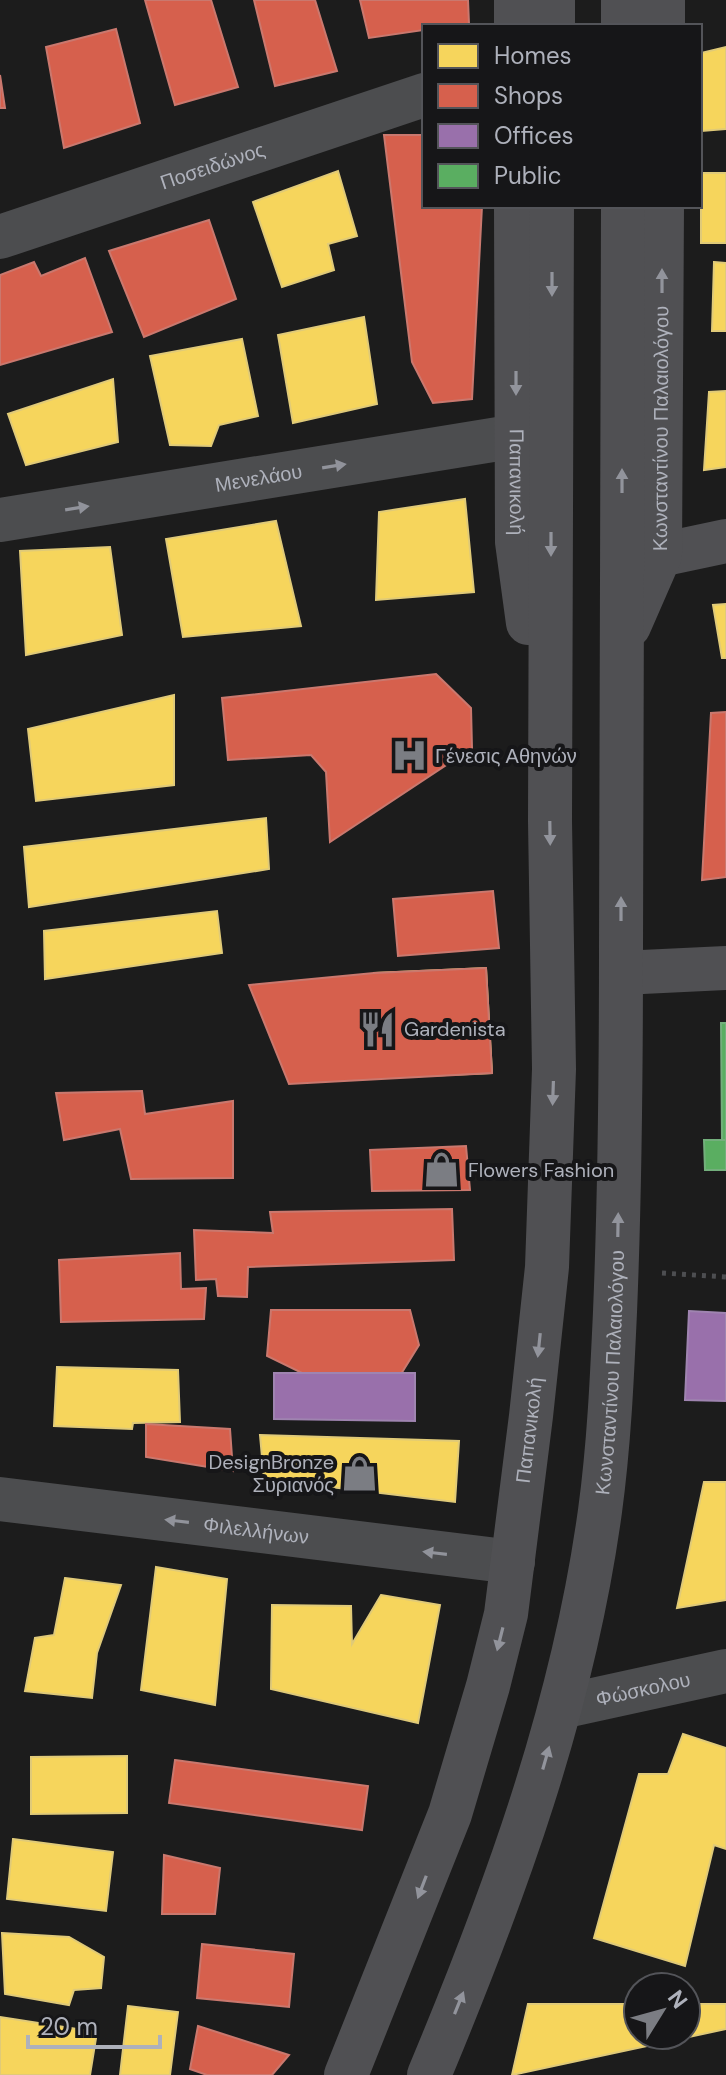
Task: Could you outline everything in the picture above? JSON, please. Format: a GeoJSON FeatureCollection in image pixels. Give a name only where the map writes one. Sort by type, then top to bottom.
{"type":"FeatureCollection","features":[{"type":"Feature","properties":{"kind":"main road"},"geometry":{"type":"LineString","coordinates":[[516,0],[516,24]]}},
{"type":"Feature","properties":{"kind":"main road"},"geometry":{"type":"LineString","coordinates":[[553,0],[553,24]]}},
{"type":"Feature","properties":{"kind":"main road"},"geometry":{"type":"LineString","coordinates":[[623,0],[623,24]]}},
{"type":"Feature","properties":{"kind":"main road"},"geometry":{"type":"LineString","coordinates":[[663,0],[663,24]]}},
{"type":"Feature","properties":{"kind":"main road","name":"Παπανικολή"},"geometry":{"type":"LineString","coordinates":[[516,208],[517,542],[550,755]]}},
{"type":"Feature","properties":{"kind":"main road","name":"Παπανικολή"},"geometry":{"type":"LineString","coordinates":[[346,2075],[450,1814],[506,1614],[547,1267],[554,1069],[550,755],[552,208]]}},
{"type":"Feature","properties":{"kind":"main road","name":"Κωνσταντίνου Παλαιολόγου"},"geometry":{"type":"LineString","coordinates":[[429,2075],[498,1906],[561,1707],[600,1512],[610,1409],[617,1270],[623,208]]}},
{"type":"Feature","properties":{"kind":"main road","name":"Κωνσταντίνου Παλαιολόγου"},"geometry":{"type":"LineString","coordinates":[[622,643],[660,555],[662,208]]}},
{"type":"Feature","properties":{"kind":"main road"},"geometry":{"type":"LineString","coordinates":[[660,555],[726,541]]}},
{"type":"Feature","properties":{"kind":"main road"},"geometry":{"type":"LineString","coordinates":[[621,973],[726,968]]}},
{"type":"Feature","properties":{"kind":"street","name":"Ποσειδώνος"},"geometry":{"type":"LineString","coordinates":[[0,237],[422,96]]}},
{"type":"Feature","properties":{"kind":"street","name":"Μενελάου"},"geometry":{"type":"LineString","coordinates":[[0,520],[517,436]]}},
{"type":"Feature","properties":{"kind":"street","name":"Φιλελλήνων"},"geometry":{"type":"LineString","coordinates":[[0,1499],[513,1562]]}},
{"type":"Feature","properties":{"kind":"street","name":"Φώσκολου"},"geometry":{"type":"LineString","coordinates":[[561,1707],[726,1671]]}},
{"type":"Feature","properties":{"kind":"path"},"geometry":{"type":"LineString","coordinates":[[617,1270],[726,1277]]}},
{"type":"Feature","properties":{"kind":"building: Homes"},"geometry":{"type":"Polygon","coordinates":[[[726,47],[726,129],[702,131],[702,53],[726,47]]]}},
{"type":"Feature","properties":{"kind":"building: Homes"},"geometry":{"type":"Polygon","coordinates":[[[338,171],[357,236],[328,244],[334,270],[282,287],[253,202],[338,171]]]}},
{"type":"Feature","properties":{"kind":"building: Homes"},"geometry":{"type":"Polygon","coordinates":[[[702,173],[726,173],[726,243],[701,243],[702,173]]]}},
{"type":"Feature","properties":{"kind":"building: Homes"},"geometry":{"type":"Polygon","coordinates":[[[714,262],[726,263],[726,331],[712,331],[714,262]]]}},
{"type":"Feature","properties":{"kind":"building: Homes"},"geometry":{"type":"Polygon","coordinates":[[[364,317],[377,404],[293,423],[278,335],[364,317]]]}},
{"type":"Feature","properties":{"kind":"building: Homes"},"geometry":{"type":"Polygon","coordinates":[[[242,339],[258,416],[219,425],[211,446],[170,445],[150,356],[242,339]]]}},
{"type":"Feature","properties":{"kind":"building: Homes"},"geometry":{"type":"Polygon","coordinates":[[[113,379],[118,442],[26,465],[8,414],[113,379]]]}},
{"type":"Feature","properties":{"kind":"building: Homes"},"geometry":{"type":"Polygon","coordinates":[[[726,391],[726,467],[704,470],[709,392],[726,391]]]}},
{"type":"Feature","properties":{"kind":"building: Homes"},"geometry":{"type":"Polygon","coordinates":[[[465,499],[474,592],[376,600],[379,512],[465,499]]]}},
{"type":"Feature","properties":{"kind":"building: Homes"},"geometry":{"type":"Polygon","coordinates":[[[276,521],[301,626],[183,637],[166,539],[276,521]]]}},
{"type":"Feature","properties":{"kind":"building: Homes"},"geometry":{"type":"Polygon","coordinates":[[[110,547],[122,635],[26,655],[20,551],[110,547]]]}},
{"type":"Feature","properties":{"kind":"building: Homes"},"geometry":{"type":"Polygon","coordinates":[[[726,604],[726,658],[722,658],[713,605],[726,604]]]}},
{"type":"Feature","properties":{"kind":"building: Homes"},"geometry":{"type":"Polygon","coordinates":[[[174,695],[174,785],[36,801],[28,729],[174,695]]]}},
{"type":"Feature","properties":{"kind":"building: Homes"},"geometry":{"type":"Polygon","coordinates":[[[266,818],[269,869],[29,907],[24,847],[266,818]]]}},
{"type":"Feature","properties":{"kind":"building: Homes"},"geometry":{"type":"Polygon","coordinates":[[[217,911],[222,953],[45,979],[44,931],[217,911]]]}},
{"type":"Feature","properties":{"kind":"building: Homes"},"geometry":{"type":"Polygon","coordinates":[[[486,968],[492,1073],[378,1078],[374,973],[486,968]]]}},
{"type":"Feature","properties":{"kind":"building: Homes"},"geometry":{"type":"Polygon","coordinates":[[[57,1367],[178,1370],[180,1422],[133,1423],[132,1429],[54,1426],[57,1367]]]}},
{"type":"Feature","properties":{"kind":"building: Homes"},"geometry":{"type":"Polygon","coordinates":[[[260,1435],[459,1441],[455,1502],[264,1479],[260,1435]]]}},
{"type":"Feature","properties":{"kind":"building: Homes"},"geometry":{"type":"Polygon","coordinates":[[[704,1482],[726,1482],[726,1600],[677,1608],[704,1482]]]}},
{"type":"Feature","properties":{"kind":"building: Homes"},"geometry":{"type":"Polygon","coordinates":[[[156,1567],[227,1579],[215,1705],[141,1690],[156,1567]]]}},
{"type":"Feature","properties":{"kind":"building: Homes"},"geometry":{"type":"Polygon","coordinates":[[[65,1578],[121,1585],[97,1653],[92,1698],[25,1691],[35,1638],[54,1635],[65,1578]]]}},
{"type":"Feature","properties":{"kind":"building: Homes"},"geometry":{"type":"Polygon","coordinates":[[[381,1595],[440,1605],[418,1723],[271,1689],[272,1605],[351,1606],[352,1644],[381,1595]]]}},
{"type":"Feature","properties":{"kind":"building: Homes"},"geometry":{"type":"Polygon","coordinates":[[[683,1734],[726,1748],[726,1849],[714,1845],[685,1966],[594,1938],[639,1774],[668,1774],[683,1734]]]}},
{"type":"Feature","properties":{"kind":"building: Homes"},"geometry":{"type":"Polygon","coordinates":[[[127,1756],[127,1813],[31,1814],[31,1757],[127,1756]]]}},
{"type":"Feature","properties":{"kind":"building: Homes"},"geometry":{"type":"Polygon","coordinates":[[[13,1839],[113,1852],[106,1911],[7,1899],[13,1839]]]}},
{"type":"Feature","properties":{"kind":"building: Homes"},"geometry":{"type":"Polygon","coordinates":[[[2,1933],[69,1937],[104,1957],[101,1988],[74,1990],[69,2005],[5,1994],[2,1933]]]}},
{"type":"Feature","properties":{"kind":"building: Homes"},"geometry":{"type":"Polygon","coordinates":[[[528,2004],[622,2004],[624,2051],[512,2075],[528,2004]]]}},
{"type":"Feature","properties":{"kind":"building: Homes"},"geometry":{"type":"Polygon","coordinates":[[[702,2004],[726,2004],[726,2029],[702,2034],[702,2004]]]}},
{"type":"Feature","properties":{"kind":"building: Homes"},"geometry":{"type":"Polygon","coordinates":[[[128,2006],[178,2012],[170,2075],[120,2075],[128,2006]]]}},
{"type":"Feature","properties":{"kind":"building: Homes"},"geometry":{"type":"Polygon","coordinates":[[[0,2017],[97,2032],[90,2075],[0,2075],[0,2017]]]}},
{"type":"Feature","properties":{"kind":"building: Shops"},"geometry":{"type":"Polygon","coordinates":[[[145,0],[211,0],[238,87],[175,105],[145,0]]]}},
{"type":"Feature","properties":{"kind":"building: Shops"},"geometry":{"type":"Polygon","coordinates":[[[254,0],[315,0],[337,71],[275,86],[254,0]]]}},
{"type":"Feature","properties":{"kind":"building: Shops"},"geometry":{"type":"Polygon","coordinates":[[[360,0],[468,0],[469,24],[422,24],[422,30],[369,38],[360,0]]]}},
{"type":"Feature","properties":{"kind":"building: Shops"},"geometry":{"type":"Polygon","coordinates":[[[116,29],[140,123],[64,148],[46,47],[116,29]]]}},
{"type":"Feature","properties":{"kind":"building: Shops"},"geometry":{"type":"Polygon","coordinates":[[[0,75],[5,108],[0,108],[0,75]]]}},
{"type":"Feature","properties":{"kind":"building: Shops"},"geometry":{"type":"Polygon","coordinates":[[[384,135],[422,135],[422,208],[482,208],[472,399],[433,403],[412,362],[384,135]]]}},
{"type":"Feature","properties":{"kind":"building: Shops"},"geometry":{"type":"Polygon","coordinates":[[[209,220],[236,299],[144,337],[109,251],[209,220]]]}},
{"type":"Feature","properties":{"kind":"building: Shops"},"geometry":{"type":"Polygon","coordinates":[[[85,258],[112,332],[0,365],[0,275],[34,262],[41,276],[85,258]]]}},
{"type":"Feature","properties":{"kind":"building: Shops"},"geometry":{"type":"Polygon","coordinates":[[[436,674],[471,708],[472,748],[330,842],[326,772],[311,755],[228,760],[222,698],[436,674]]]}},
{"type":"Feature","properties":{"kind":"building: Shops"},"geometry":{"type":"Polygon","coordinates":[[[726,712],[726,877],[702,880],[711,713],[726,712]]]}},
{"type":"Feature","properties":{"kind":"building: Shops"},"geometry":{"type":"Polygon","coordinates":[[[493,891],[499,948],[398,956],[393,899],[493,891]]]}},
{"type":"Feature","properties":{"kind":"building: Shops","name":"Gardenista"},"geometry":{"type":"Polygon","coordinates":[[[486,968],[492,1073],[289,1084],[249,985],[374,973],[486,968]]]}},
{"type":"Feature","properties":{"kind":"building: Shops"},"geometry":{"type":"Polygon","coordinates":[[[142,1091],[145,1114],[233,1101],[233,1178],[131,1179],[120,1129],[64,1140],[56,1093],[142,1091]]]}},
{"type":"Feature","properties":{"kind":"building: Shops"},"geometry":{"type":"Polygon","coordinates":[[[466,1146],[470,1190],[372,1191],[370,1150],[466,1146]]]}},
{"type":"Feature","properties":{"kind":"building: Shops"},"geometry":{"type":"Polygon","coordinates":[[[452,1209],[454,1260],[248,1267],[247,1297],[218,1296],[216,1279],[196,1280],[194,1230],[273,1233],[270,1212],[452,1209]]]}},
{"type":"Feature","properties":{"kind":"building: Shops"},"geometry":{"type":"Polygon","coordinates":[[[180,1253],[181,1289],[206,1288],[204,1319],[61,1322],[59,1260],[180,1253]]]}},
{"type":"Feature","properties":{"kind":"building: Shops"},"geometry":{"type":"Polygon","coordinates":[[[271,1310],[410,1310],[419,1345],[401,1374],[302,1373],[267,1356],[271,1310]]]}},
{"type":"Feature","properties":{"kind":"building: Shops"},"geometry":{"type":"Polygon","coordinates":[[[146,1424],[230,1429],[233,1471],[146,1457],[146,1424]]]}},
{"type":"Feature","properties":{"kind":"building: Shops"},"geometry":{"type":"Polygon","coordinates":[[[175,1760],[368,1786],[362,1830],[169,1803],[175,1760]]]}},
{"type":"Feature","properties":{"kind":"building: Shops"},"geometry":{"type":"Polygon","coordinates":[[[164,1855],[220,1868],[215,1914],[162,1914],[164,1855]]]}},
{"type":"Feature","properties":{"kind":"building: Shops"},"geometry":{"type":"Polygon","coordinates":[[[202,1944],[294,1954],[289,2007],[197,1998],[202,1944]]]}},
{"type":"Feature","properties":{"kind":"building: Shops"},"geometry":{"type":"Polygon","coordinates":[[[198,2026],[289,2055],[272,2075],[207,2075],[190,2069],[198,2026]]]}},
{"type":"Feature","properties":{"kind":"building: Offices"},"geometry":{"type":"Polygon","coordinates":[[[689,1311],[726,1313],[726,1401],[685,1400],[689,1311]]]}},
{"type":"Feature","properties":{"kind":"building: Offices"},"geometry":{"type":"Polygon","coordinates":[[[274,1373],[415,1373],[415,1421],[274,1419],[274,1373]]]}},
{"type":"Feature","properties":{"kind":"building: Public"},"geometry":{"type":"Polygon","coordinates":[[[721,1023],[726,1023],[726,1140],[722,1140],[721,1023]]]}},
{"type":"Feature","properties":{"kind":"building: Public"},"geometry":{"type":"Polygon","coordinates":[[[704,1140],[726,1140],[726,1170],[705,1170],[704,1140]]]}},
{"type":"Feature","properties":{"kind":"place","name":"Γένεσις Αθηνών"},"geometry":{"type":"Point","coordinates":[409,756]}},
{"type":"Feature","properties":{"kind":"place","name":"Gardenista"},"geometry":{"type":"Point","coordinates":[378,1029]}},
{"type":"Feature","properties":{"kind":"place","name":"Flowers Fashion"},"geometry":{"type":"Point","coordinates":[442,1170]}},
{"type":"Feature","properties":{"kind":"place","name":"DesignBronze Συριανός"},"geometry":{"type":"Point","coordinates":[360,1474]}}]}
